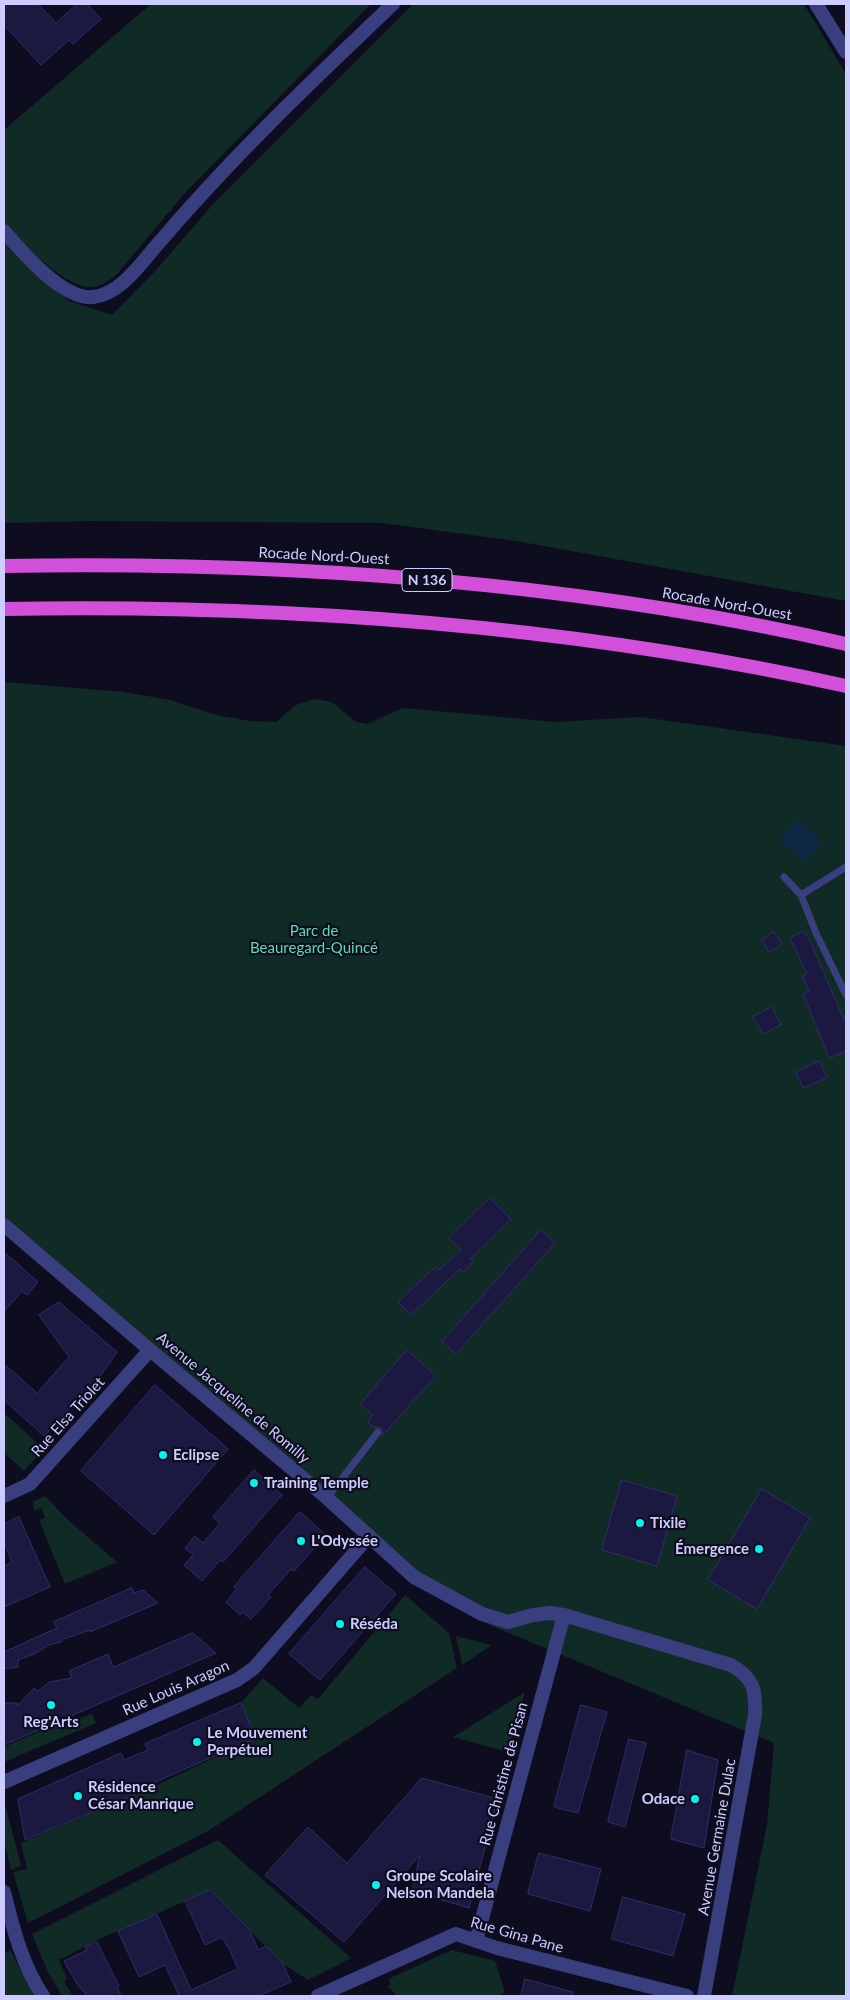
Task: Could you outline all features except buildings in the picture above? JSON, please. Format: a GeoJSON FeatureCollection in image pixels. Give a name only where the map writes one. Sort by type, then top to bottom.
{"type":"FeatureCollection","features":[{"type":"Feature","properties":{"kind":"highway","name":"Rocade Nord-Ouest"},"geometry":{"type":"LineString","coordinates":[[4,566],[235,567],[394,577],[542,591],[684,611],[846,644]]}},
{"type":"Feature","properties":{"kind":"highway"},"geometry":{"type":"LineString","coordinates":[[4,609],[151,608],[308,614],[516,631],[699,657],[846,686]]}},
{"type":"Feature","properties":{"kind":"street"},"geometry":{"type":"LineString","coordinates":[[4,231],[29,259],[68,290],[79,296],[94,297],[114,290],[132,273],[191,205],[284,107],[393,4]]}},
{"type":"Feature","properties":{"kind":"street"},"geometry":{"type":"LineString","coordinates":[[816,4],[846,52]]}},
{"type":"Feature","properties":{"kind":"street","name":"Avenue Jacqueline de Romilly"},"geometry":{"type":"LineString","coordinates":[[4,1225],[327,1498],[414,1577],[482,1614],[508,1622],[533,1615],[564,1615],[732,1665],[744,1673],[751,1683]]}},
{"type":"Feature","properties":{"kind":"street","name":"Rue Elsa Triolet"},"geometry":{"type":"LineString","coordinates":[[4,1496],[30,1484],[150,1350]]}},
{"type":"Feature","properties":{"kind":"street","name":"Rue Louis Aragon"},"geometry":{"type":"LineString","coordinates":[[4,1782],[237,1680],[254,1668],[369,1536]]}},
{"type":"Feature","properties":{"kind":"street","name":"Rue Christine de Pisan"},"geometry":{"type":"LineString","coordinates":[[476,1941],[564,1615]]}},
{"type":"Feature","properties":{"kind":"street","name":"Avenue Germaine Dulac"},"geometry":{"type":"LineString","coordinates":[[704,1996],[755,1715],[756,1696],[751,1683]]}},
{"type":"Feature","properties":{"kind":"street"},"geometry":{"type":"LineString","coordinates":[[4,1892],[15,1938],[36,1985],[43,1996]]}},
{"type":"Feature","properties":{"kind":"street","name":"Rue Gina Pane"},"geometry":{"type":"LineString","coordinates":[[318,1996],[456,1934],[476,1941],[688,1996]]}},
{"type":"Feature","properties":{"kind":"lane"},"geometry":{"type":"LineString","coordinates":[[801,895],[846,867]]}},
{"type":"Feature","properties":{"kind":"lane"},"geometry":{"type":"LineString","coordinates":[[784,876],[801,895],[816,933],[846,995]]}},
{"type":"Feature","properties":{"kind":"lane"},"geometry":{"type":"LineString","coordinates":[[327,1498],[378,1432]]}},
{"type":"Feature","properties":{"kind":"green space"},"geometry":{"type":"Polygon","coordinates":[[[151,4],[371,4],[184,194],[118,273],[109,281],[98,286],[81,285],[56,272],[20,241],[4,223],[4,130],[151,4]]]}},
{"type":"Feature","properties":{"kind":"green space"},"geometry":{"type":"Polygon","coordinates":[[[413,4],[804,4],[846,74],[846,601],[516,541],[382,523],[92,521],[4,523],[4,241],[24,263],[69,301],[112,315],[157,269],[214,203],[413,4]]]}},
{"type":"Feature","properties":{"kind":"green space","name":"Parc de Beauregard-Quincé"},"geometry":{"type":"Polygon","coordinates":[[[4,682],[124,692],[170,700],[216,715],[250,721],[276,722],[296,705],[315,699],[332,702],[356,722],[367,724],[403,708],[555,722],[641,717],[846,746],[846,1996],[732,1996],[767,1825],[774,1743],[492,1626],[369,1541],[4,1226],[4,682]]]}},
{"type":"Feature","properties":{"kind":"green space"},"geometry":{"type":"Polygon","coordinates":[[[4,1413],[44,1449],[24,1471],[4,1453],[4,1413]]]}},
{"type":"Feature","properties":{"kind":"green space"},"geometry":{"type":"Polygon","coordinates":[[[45,1496],[68,1520],[117,1562],[65,1584],[39,1520],[45,1518],[41,1508],[34,1511],[33,1502],[45,1496]]]}},
{"type":"Feature","properties":{"kind":"green space"},"geometry":{"type":"Polygon","coordinates":[[[405,1595],[449,1633],[457,1668],[208,1831],[28,1923],[13,1872],[27,1869],[21,1843],[157,1785],[256,1738],[241,1703],[263,1678],[299,1708],[311,1695],[318,1699],[405,1595]]]}},
{"type":"Feature","properties":{"kind":"green space"},"geometry":{"type":"Polygon","coordinates":[[[456,1636],[492,1645],[462,1665],[456,1636]]]}},
{"type":"Feature","properties":{"kind":"green space"},"geometry":{"type":"Polygon","coordinates":[[[525,1692],[508,1752],[453,1737],[525,1692]]]}},
{"type":"Feature","properties":{"kind":"green space"},"geometry":{"type":"Polygon","coordinates":[[[92,1714],[96,1723],[4,1762],[4,1747],[72,1717],[75,1720],[92,1714]]]}},
{"type":"Feature","properties":{"kind":"green space"},"geometry":{"type":"Polygon","coordinates":[[[4,1800],[21,1866],[11,1870],[4,1840],[4,1800]]]}},
{"type":"Feature","properties":{"kind":"green space"},"geometry":{"type":"Polygon","coordinates":[[[218,1840],[351,1958],[308,1980],[283,1964],[210,1890],[109,1934],[59,1960],[67,1979],[64,1982],[73,1996],[62,1996],[48,1972],[32,1934],[218,1840]]]}},
{"type":"Feature","properties":{"kind":"green space"},"geometry":{"type":"Polygon","coordinates":[[[10,1950],[35,1996],[6,1996],[4,1992],[4,1954],[10,1950]]]}},
{"type":"Feature","properties":{"kind":"green space"},"geometry":{"type":"Polygon","coordinates":[[[452,1950],[495,1961],[505,1992],[500,1996],[397,1996],[388,1986],[391,1984],[388,1979],[452,1950]]]}},
{"type":"Feature","properties":{"kind":"water"},"geometry":{"type":"Polygon","coordinates":[[[797,819],[823,841],[804,862],[779,840],[797,819]]]}},
{"type":"Feature","properties":{"kind":"place","name":"Eclipse"},"geometry":{"type":"Point","coordinates":[163,1455]}},
{"type":"Feature","properties":{"kind":"place","name":"Training Temple"},"geometry":{"type":"Point","coordinates":[254,1483]}},
{"type":"Feature","properties":{"kind":"place","name":"Tixile"},"geometry":{"type":"Point","coordinates":[640,1523]}},
{"type":"Feature","properties":{"kind":"place","name":"L'Odyssée"},"geometry":{"type":"Point","coordinates":[301,1541]}},
{"type":"Feature","properties":{"kind":"place","name":"Émergence"},"geometry":{"type":"Point","coordinates":[759,1549]}},
{"type":"Feature","properties":{"kind":"place","name":"Réséda"},"geometry":{"type":"Point","coordinates":[340,1624]}},
{"type":"Feature","properties":{"kind":"place","name":"Reg'Arts"},"geometry":{"type":"Point","coordinates":[51,1705]}},
{"type":"Feature","properties":{"kind":"place","name":"Le Mouvement Perpétuel"},"geometry":{"type":"Point","coordinates":[197,1742]}},
{"type":"Feature","properties":{"kind":"place","name":"Résidence César Manrique"},"geometry":{"type":"Point","coordinates":[78,1796]}},
{"type":"Feature","properties":{"kind":"place","name":"Odace"},"geometry":{"type":"Point","coordinates":[695,1799]}},
{"type":"Feature","properties":{"kind":"place","name":"Groupe Scolaire Nelson Mandela"},"geometry":{"type":"Point","coordinates":[376,1885]}}]}
